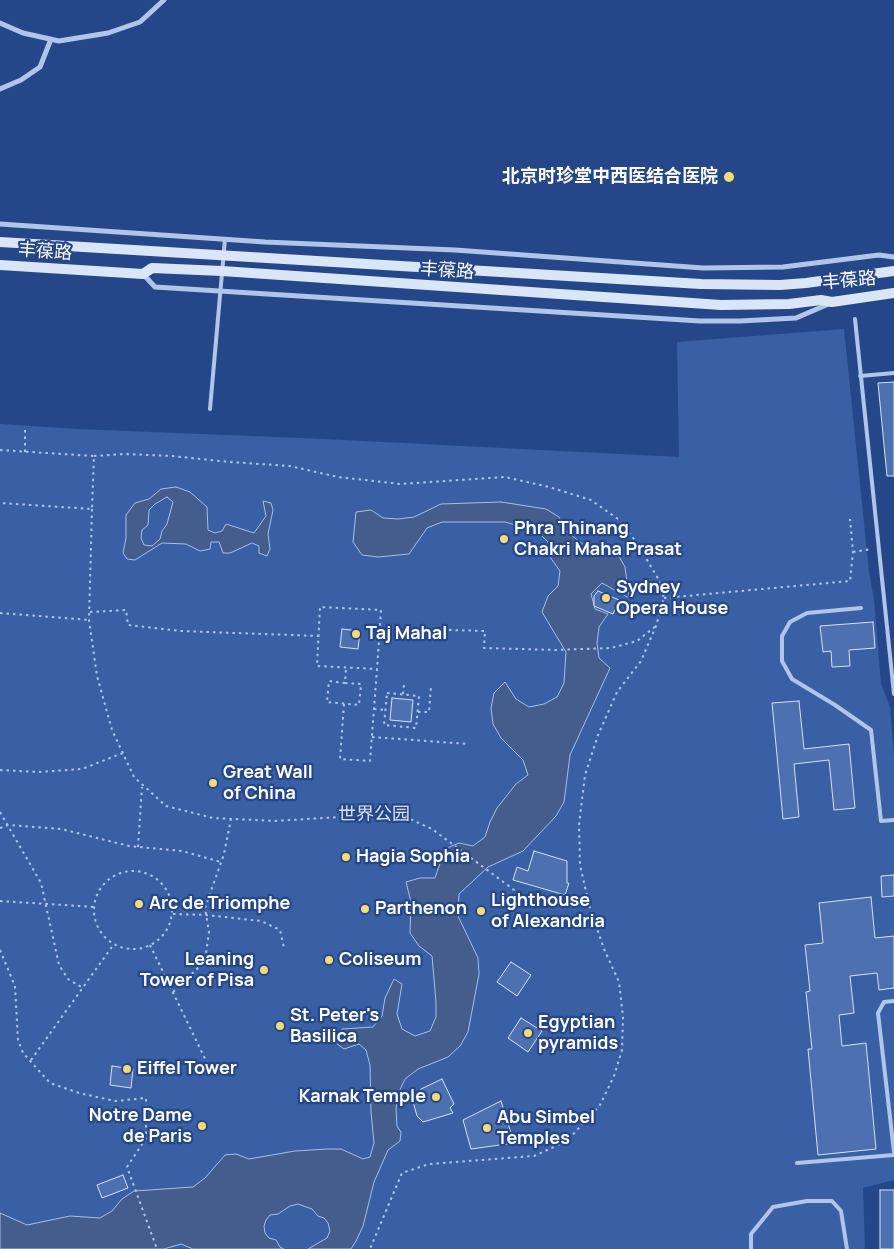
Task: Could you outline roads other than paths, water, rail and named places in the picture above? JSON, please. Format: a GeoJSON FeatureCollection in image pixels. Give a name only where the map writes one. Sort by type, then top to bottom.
{"type":"FeatureCollection","features":[{"type":"Feature","properties":{"kind":"main road","name":"丰葆路"},"geometry":{"type":"LineString","coordinates":[[0,242],[736,285],[806,283],[894,270]]}},
{"type":"Feature","properties":{"kind":"main road","name":"丰葆路"},"geometry":{"type":"LineString","coordinates":[[0,265],[144,274],[152,268],[222,271],[679,303],[789,304],[821,300],[832,302],[894,293]]}},
{"type":"Feature","properties":{"kind":"street"},"geometry":{"type":"LineString","coordinates":[[0,23],[23,33],[59,41],[108,33],[140,22],[164,0]]}},
{"type":"Feature","properties":{"kind":"street"},"geometry":{"type":"LineString","coordinates":[[0,89],[22,80],[40,67],[51,40]]}},
{"type":"Feature","properties":{"kind":"street"},"geometry":{"type":"LineString","coordinates":[[0,224],[225,239],[455,250],[720,269],[783,267],[879,255],[894,257]]}},
{"type":"Feature","properties":{"kind":"street"},"geometry":{"type":"LineString","coordinates":[[144,274],[155,287],[700,321],[796,318],[832,302]]}},
{"type":"Feature","properties":{"kind":"lane"},"geometry":{"type":"LineString","coordinates":[[210,409],[225,239]]}},
{"type":"Feature","properties":{"kind":"lane"},"geometry":{"type":"LineString","coordinates":[[855,319],[894,694]]}},
{"type":"Feature","properties":{"kind":"lane"},"geometry":{"type":"LineString","coordinates":[[860,376],[894,373]]}},
{"type":"Feature","properties":{"kind":"lane"},"geometry":{"type":"LineString","coordinates":[[861,608],[807,613],[790,622],[782,636],[782,661],[792,679],[871,730],[881,821],[894,820]]}},
{"type":"Feature","properties":{"kind":"lane"},"geometry":{"type":"LineString","coordinates":[[797,1163],[894,1154],[878,1013],[884,1002],[894,1001]]}},
{"type":"Feature","properties":{"kind":"lane"},"geometry":{"type":"LineString","coordinates":[[751,1249],[751,1234],[774,1207],[807,1201],[832,1201],[842,1211],[847,1249]]}},
{"type":"Feature","properties":{"kind":"place","name":"北京时珍堂中西医结合医院"},"geometry":{"type":"Point","coordinates":[729,177]}},
{"type":"Feature","properties":{"kind":"place","name":"Phra Thinang Chakri Maha Prasat"},"geometry":{"type":"Point","coordinates":[504,539]}},
{"type":"Feature","properties":{"kind":"place","name":"Sydney Opera House"},"geometry":{"type":"Point","coordinates":[606,598]}},
{"type":"Feature","properties":{"kind":"place","name":"Taj Mahal"},"geometry":{"type":"Point","coordinates":[356,634]}},
{"type":"Feature","properties":{"kind":"place","name":"Great Wall of China"},"geometry":{"type":"Point","coordinates":[213,783]}},
{"type":"Feature","properties":{"kind":"place","name":"Hagia Sophia"},"geometry":{"type":"Point","coordinates":[346,857]}},
{"type":"Feature","properties":{"kind":"place","name":"Arc de Triomphe"},"geometry":{"type":"Point","coordinates":[139,904]}},
{"type":"Feature","properties":{"kind":"place","name":"Parthenon"},"geometry":{"type":"Point","coordinates":[365,909]}},
{"type":"Feature","properties":{"kind":"place","name":"Lighthouse of Alexandria"},"geometry":{"type":"Point","coordinates":[481,911]}},
{"type":"Feature","properties":{"kind":"place","name":"Coliseum"},"geometry":{"type":"Point","coordinates":[329,960]}},
{"type":"Feature","properties":{"kind":"place","name":"Leaning Tower of Pisa"},"geometry":{"type":"Point","coordinates":[264,970]}},
{"type":"Feature","properties":{"kind":"place","name":"St. Peter's Basilica"},"geometry":{"type":"Point","coordinates":[280,1026]}},
{"type":"Feature","properties":{"kind":"place","name":"Egyptian pyramids"},"geometry":{"type":"Point","coordinates":[528,1033]}},
{"type":"Feature","properties":{"kind":"place","name":"Eiffel Tower"},"geometry":{"type":"Point","coordinates":[127,1069]}},
{"type":"Feature","properties":{"kind":"place","name":"Karnak Temple"},"geometry":{"type":"Point","coordinates":[436,1097]}},
{"type":"Feature","properties":{"kind":"place","name":"Notre Dame de Paris"},"geometry":{"type":"Point","coordinates":[202,1126]}},
{"type":"Feature","properties":{"kind":"place","name":"Abu Simbel Temples"},"geometry":{"type":"Point","coordinates":[487,1128]}},
{"type":"Feature","properties":{"kind":"park label","name":"世界公园"},"geometry":{"type":"Point","coordinates":[374,815]}}]}
